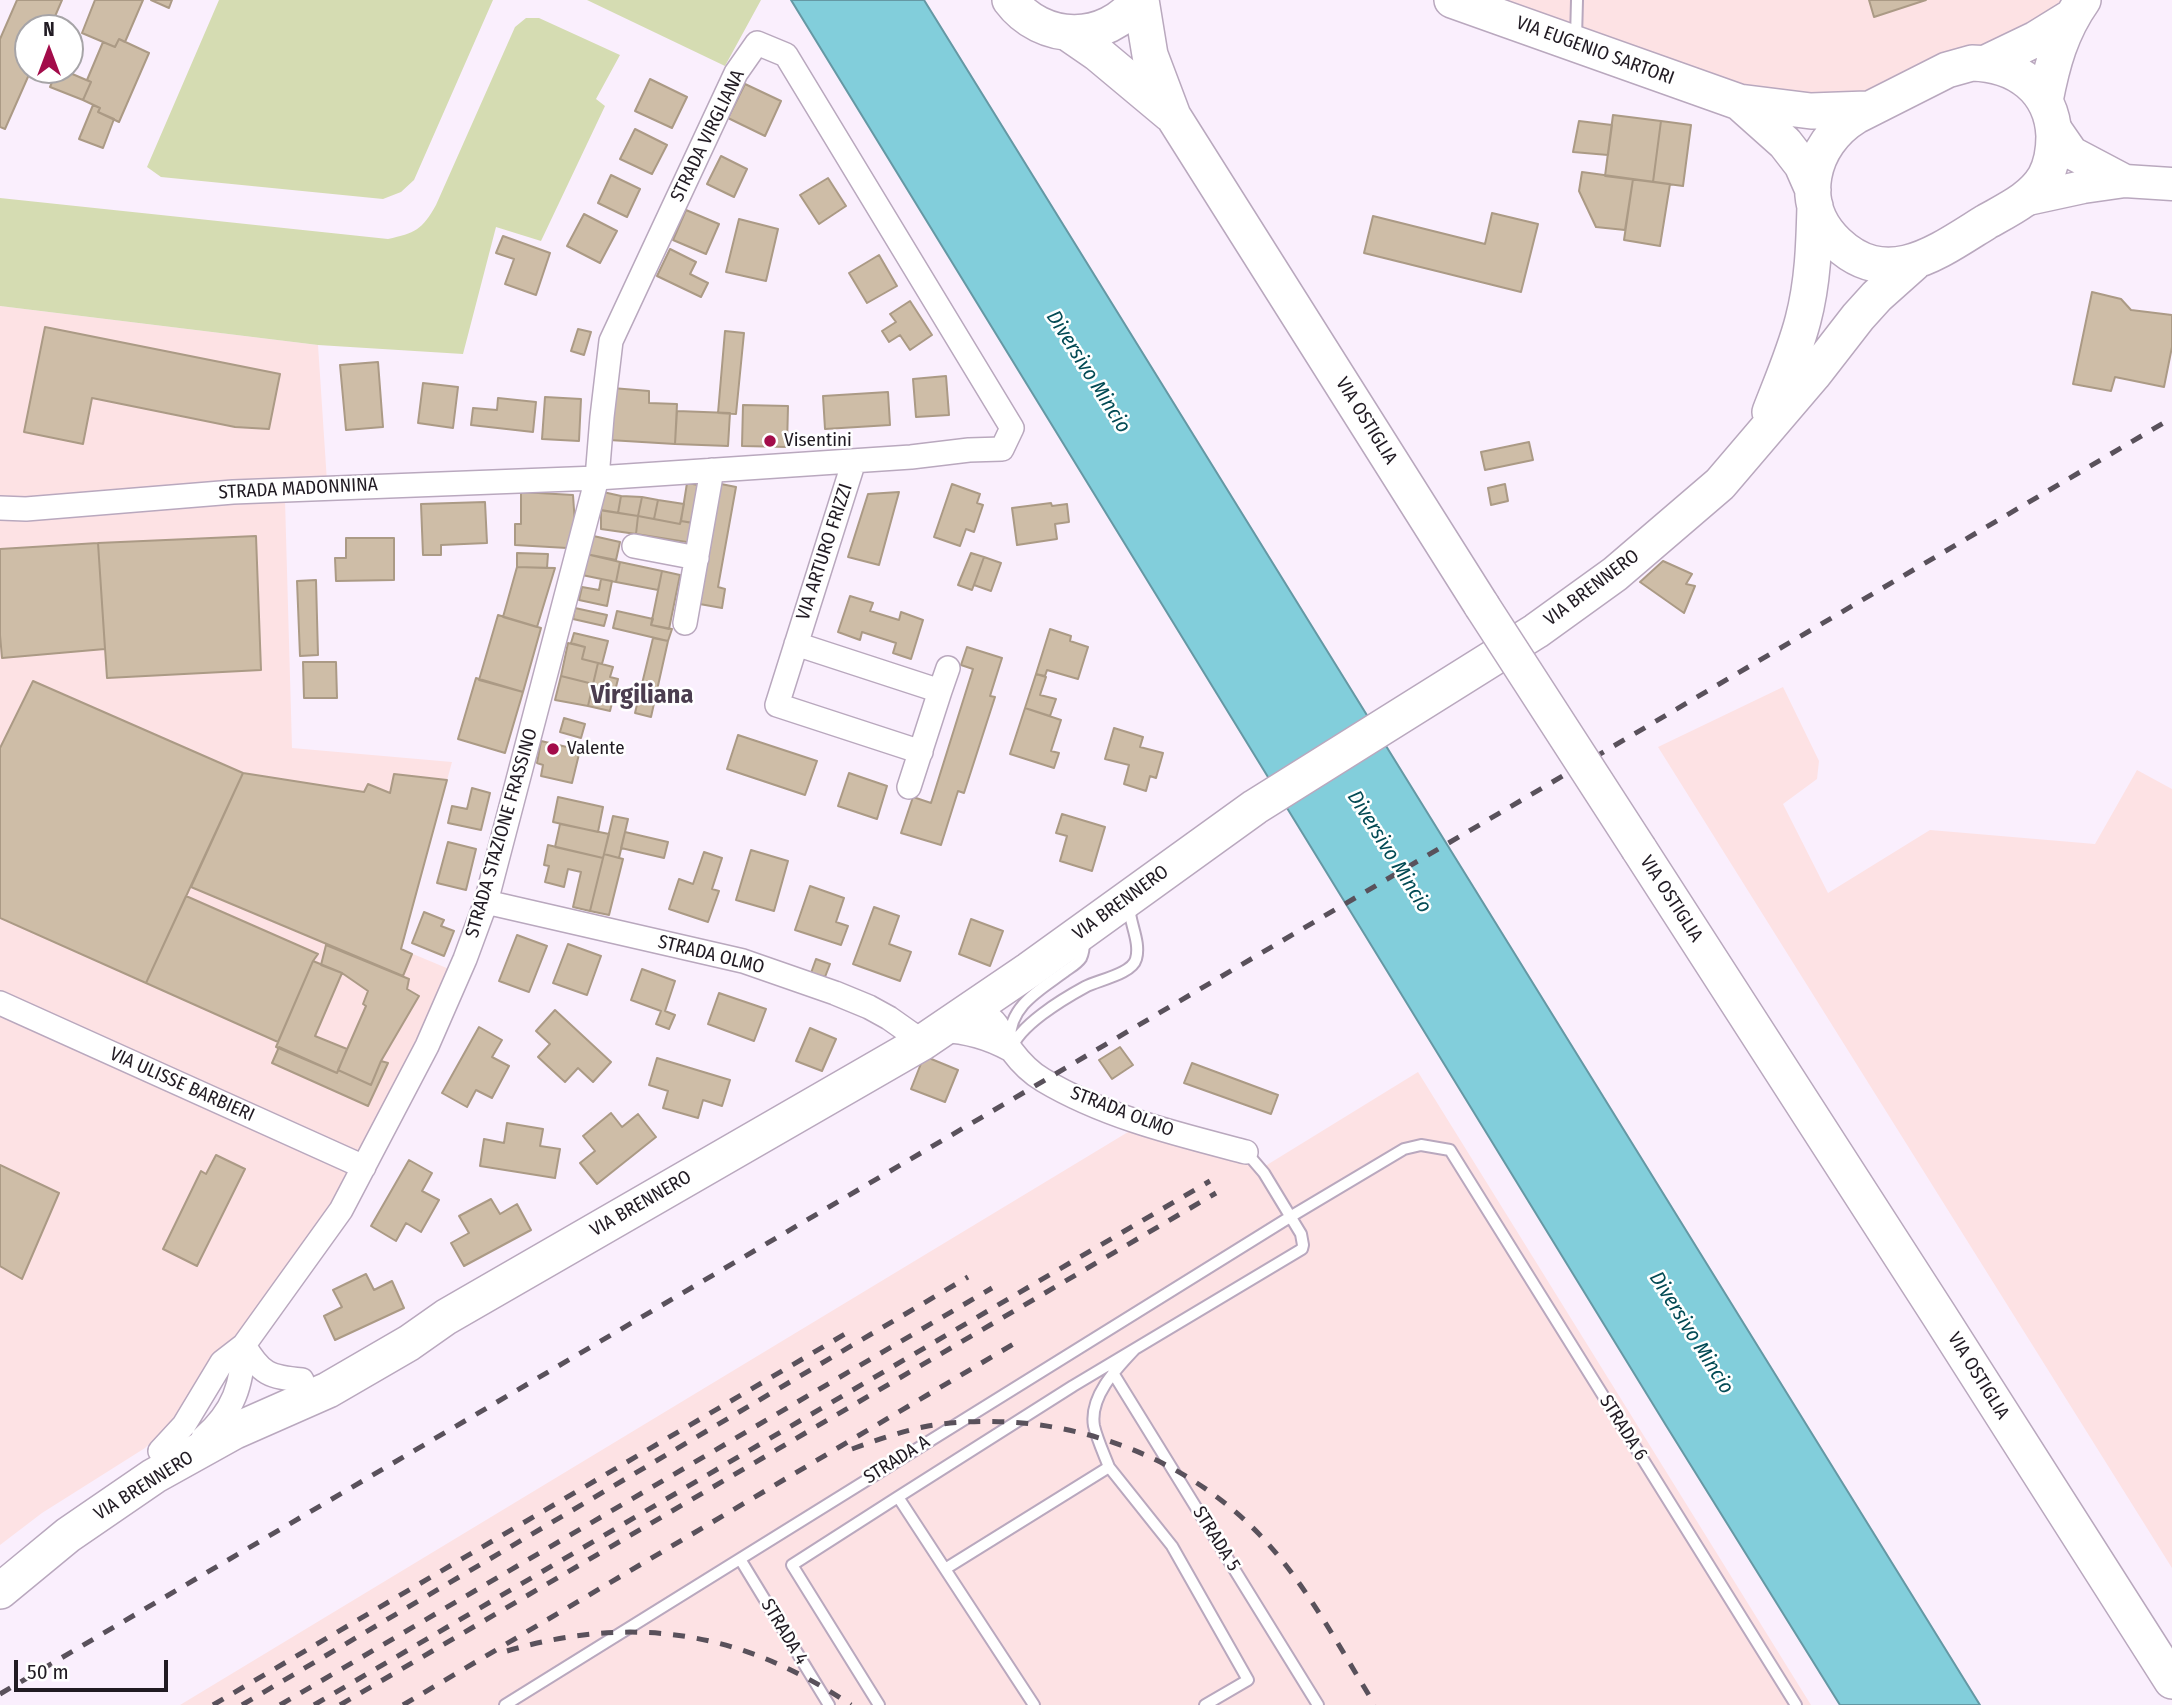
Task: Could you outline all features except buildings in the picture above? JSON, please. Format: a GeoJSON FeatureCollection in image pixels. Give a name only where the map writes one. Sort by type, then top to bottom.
{"type":"FeatureCollection","features":[{"type":"Feature","properties":{"kind":"main road"},"geometry":{"type":"LineString","coordinates":[[1010,0],[1034,22],[1047,29],[1068,33],[1102,28],[1118,19],[1139,0]]}},
{"type":"Feature","properties":{"kind":"main road","name":"VIA OSTIGLIA"},"geometry":{"type":"LineString","coordinates":[[1139,0],[1148,48],[1173,116],[1482,606],[1924,1291],[2162,1643],[2172,1681]]}},
{"type":"Feature","properties":{"kind":"main road","name":"VIA EUGENIO SARTORI"},"geometry":{"type":"LineString","coordinates":[[1452,0],[1739,102],[1811,111],[1871,108]]}},
{"type":"Feature","properties":{"kind":"main road"},"geometry":{"type":"LineString","coordinates":[[1986,63],[2036,39],[2076,9]]}},
{"type":"Feature","properties":{"kind":"main road"},"geometry":{"type":"LineString","coordinates":[[2076,9],[2054,57],[2049,114],[2054,148],[2048,171],[2040,184],[2023,200],[1932,255],[1914,262],[1885,265],[1860,259],[1827,232],[1814,198],[1814,174],[1818,159],[1828,141],[1848,121],[1947,70],[1972,63],[1998,65],[2021,75],[2031,83],[2049,114],[2072,153],[2125,181]]}},
{"type":"Feature","properties":{"kind":"main road","name":"VIA OSTIGLIA"},"geometry":{"type":"LineString","coordinates":[[1068,33],[1097,53],[1173,116]]}},
{"type":"Feature","properties":{"kind":"main road","name":"VIA EUGENIO SARTORI"},"geometry":{"type":"LineString","coordinates":[[1739,102],[1785,142],[1802,165],[1814,198]]}},
{"type":"Feature","properties":{"kind":"main road"},"geometry":{"type":"LineString","coordinates":[[2023,200],[2125,181],[2172,184]]}},
{"type":"Feature","properties":{"kind":"main road","name":"VIA BRENNERO"},"geometry":{"type":"LineString","coordinates":[[1760,438],[1795,348],[1804,317],[1813,265],[1814,198]]}},
{"type":"Feature","properties":{"kind":"main road","name":"VIA BRENNERO"},"geometry":{"type":"LineString","coordinates":[[0,1564],[21,1546],[160,1451],[241,1419],[328,1390],[410,1343],[446,1317],[944,1028],[1255,807],[1536,631],[1615,574],[1720,484],[1877,296],[1914,262]]}},
{"type":"Feature","properties":{"kind":"main road","name":"VIA BRENNERO"},"geometry":{"type":"LineString","coordinates":[[0,1591],[68,1535],[302,1380],[405,1332],[446,1317]]}},
{"type":"Feature","properties":{"kind":"street","name":"STRADA VIRGLIANA"},"geometry":{"type":"LineString","coordinates":[[597,478],[611,341],[736,73],[757,43],[786,55],[1012,428]]}},
{"type":"Feature","properties":{"kind":"street","name":"STRADA MADONNINA"},"geometry":{"type":"LineString","coordinates":[[0,508],[26,509],[233,492],[597,478],[911,457],[1002,449],[1012,428]]}},
{"type":"Feature","properties":{"kind":"street","name":"VIA ARTURO FRIZZI"},"geometry":{"type":"LineString","coordinates":[[854,461],[776,705],[921,752]]}},
{"type":"Feature","properties":{"kind":"street"},"geometry":{"type":"LineString","coordinates":[[685,623],[712,470]]}},
{"type":"Feature","properties":{"kind":"street","name":"STRADA STAZIONE FRASSINO"},"geometry":{"type":"LineString","coordinates":[[160,1451],[184,1424],[222,1362],[244,1345],[341,1210],[427,1046],[465,959],[486,902],[597,478]]}},
{"type":"Feature","properties":{"kind":"street"},"geometry":{"type":"LineString","coordinates":[[634,546],[697,558]]}},
{"type":"Feature","properties":{"kind":"street","name":"VIA ARTURO FRIZZI"},"geometry":{"type":"LineString","coordinates":[[796,644],[940,691]]}},
{"type":"Feature","properties":{"kind":"street"},"geometry":{"type":"LineString","coordinates":[[909,788],[948,668]]}},
{"type":"Feature","properties":{"kind":"street","name":"STRADA OLMO"},"geometry":{"type":"LineString","coordinates":[[486,902],[743,961],[835,993],[890,1018],[983,1037],[1011,1050]]}},
{"type":"Feature","properties":{"kind":"street","name":"VIA ULISSE BARBIERI"},"geometry":{"type":"LineString","coordinates":[[0,1003],[364,1167]]}},
{"type":"Feature","properties":{"kind":"street","name":"STRADA OLMO"},"geometry":{"type":"LineString","coordinates":[[944,1028],[979,1013],[996,1021],[1011,1050],[1027,1069],[1043,1080],[1145,1124],[1245,1153]]}},
{"type":"Feature","properties":{"kind":"street"},"geometry":{"type":"LineString","coordinates":[[244,1345],[255,1364],[275,1378],[302,1380]]}},
{"type":"Feature","properties":{"kind":"street"},"geometry":{"type":"LineString","coordinates":[[241,1419],[237,1393],[244,1345]]}},
{"type":"Feature","properties":{"kind":"street"},"geometry":{"type":"LineString","coordinates":[[214,1375],[214,1396],[241,1419]]}},
{"type":"Feature","properties":{"kind":"lane"},"geometry":{"type":"LineString","coordinates":[[1576,44],[1577,0]]}},
{"type":"Feature","properties":{"kind":"lane"},"geometry":{"type":"LineString","coordinates":[[1011,1050],[1013,1041],[1024,1029],[1071,995],[1131,967],[1136,959],[1137,946],[1129,906],[1132,895]]}},
{"type":"Feature","properties":{"kind":"lane"},"geometry":{"type":"LineString","coordinates":[[1011,1050],[1009,1035],[1017,1011],[1078,962],[1088,928]]}},
{"type":"Feature","properties":{"kind":"lane","name":"STRADA A"},"geometry":{"type":"LineString","coordinates":[[505,1705],[1290,1217],[1404,1149],[1421,1145],[1450,1150]]}},
{"type":"Feature","properties":{"kind":"lane","name":"STRADA 6"},"geometry":{"type":"LineString","coordinates":[[1450,1150],[1796,1705]]}},
{"type":"Feature","properties":{"kind":"lane"},"geometry":{"type":"LineString","coordinates":[[879,1705],[792,1565],[1073,1386],[1302,1249],[1301,1234],[1264,1173],[1245,1153]]}},
{"type":"Feature","properties":{"kind":"lane"},"geometry":{"type":"LineString","coordinates":[[1134,1350],[1113,1373],[1101,1393],[1094,1412],[1094,1426],[1109,1467],[1172,1546],[1248,1680],[1205,1705]]}},
{"type":"Feature","properties":{"kind":"lane","name":"STRADA 5"},"geometry":{"type":"LineString","coordinates":[[1113,1373],[1318,1705]]}},
{"type":"Feature","properties":{"kind":"lane"},"geometry":{"type":"LineString","coordinates":[[945,1569],[1109,1467]]}},
{"type":"Feature","properties":{"kind":"lane"},"geometry":{"type":"LineString","coordinates":[[898,1497],[1034,1705]]}},
{"type":"Feature","properties":{"kind":"lane","name":"STRADA 4"},"geometry":{"type":"LineString","coordinates":[[740,1559],[829,1705]]}},
{"type":"Feature","properties":{"kind":"shaded area"},"geometry":{"type":"Polygon","coordinates":[[[1474,0],[2070,0],[1981,53],[1866,95],[1743,91],[1474,0]]]}},
{"type":"Feature","properties":{"kind":"shaded area"},"geometry":{"type":"Polygon","coordinates":[[[0,306],[318,345],[328,497],[285,500],[292,748],[452,762],[401,949],[449,969],[418,1043],[333,1206],[237,1339],[174,1420],[145,1448],[42,1513],[0,1545],[0,306]]]}},
{"type":"Feature","properties":{"kind":"shaded area"},"geometry":{"type":"Polygon","coordinates":[[[1783,687],[1819,761],[1817,779],[1783,804],[1828,893],[1930,830],[2095,844],[2137,770],[2172,789],[2172,1568],[1658,747],[1783,687]]]}},
{"type":"Feature","properties":{"kind":"shaded area"},"geometry":{"type":"Polygon","coordinates":[[[1418,1072],[1811,1705],[180,1705],[1133,1129],[1251,1160],[1262,1168],[1418,1072]]]}},
{"type":"Feature","properties":{"kind":"green space"},"geometry":{"type":"Polygon","coordinates":[[[219,0],[493,0],[414,180],[401,192],[383,199],[161,177],[147,167],[219,0]]]}},
{"type":"Feature","properties":{"kind":"green space"},"geometry":{"type":"Polygon","coordinates":[[[587,0],[761,0],[725,66],[587,0]]]}},
{"type":"Feature","properties":{"kind":"green space"},"geometry":{"type":"Polygon","coordinates":[[[526,18],[539,18],[620,55],[596,99],[605,106],[541,241],[496,227],[463,354],[318,345],[0,306],[0,198],[388,239],[417,229],[436,205],[515,27],[526,18]]]}},
{"type":"Feature","properties":{"kind":"water","name":"Diversivo Mincio"},"geometry":{"type":"Polygon","coordinates":[[[791,0],[924,0],[1980,1705],[1840,1705],[791,0]]]}},
{"type":"Feature","properties":{"kind":"railway"},"geometry":{"type":"LineString","coordinates":[[0,1694],[2172,418]]}},
{"type":"Feature","properties":{"kind":"railway"},"geometry":{"type":"LineString","coordinates":[[314,1705],[1210,1181]]}},
{"type":"Feature","properties":{"kind":"railway"},"geometry":{"type":"LineString","coordinates":[[340,1705],[1216,1193]]}},
{"type":"Feature","properties":{"kind":"railway"},"geometry":{"type":"LineString","coordinates":[[242,1705],[968,1277]]}},
{"type":"Feature","properties":{"kind":"railway"},"geometry":{"type":"LineString","coordinates":[[280,1705],[992,1288]]}},
{"type":"Feature","properties":{"kind":"railway"},"geometry":{"type":"LineString","coordinates":[[213,1705],[845,1334]]}},
{"type":"Feature","properties":{"kind":"railway"},"geometry":{"type":"LineString","coordinates":[[403,1705],[1022,1339]]}},
{"type":"Feature","properties":{"kind":"railway"},"geometry":{"type":"LineString","coordinates":[[852,1449],[928,1426],[973,1422],[1018,1423],[1063,1429],[1107,1440],[1149,1457],[1189,1478],[1226,1504],[1259,1534],[1307,1594],[1375,1705]]}},
{"type":"Feature","properties":{"kind":"railway"},"geometry":{"type":"LineString","coordinates":[[507,1651],[599,1633],[642,1632],[685,1636],[769,1660],[810,1680],[851,1705]]}},
{"type":"Feature","properties":{"kind":"place","name":"Visentini"},"geometry":{"type":"Point","coordinates":[770,441]}},
{"type":"Feature","properties":{"kind":"place","name":"Valente"},"geometry":{"type":"Point","coordinates":[553,749]}},
{"type":"Feature","properties":{"kind":"district","name":"Virgiliana"},"geometry":{"type":"Point","coordinates":[642,696]}}]}
